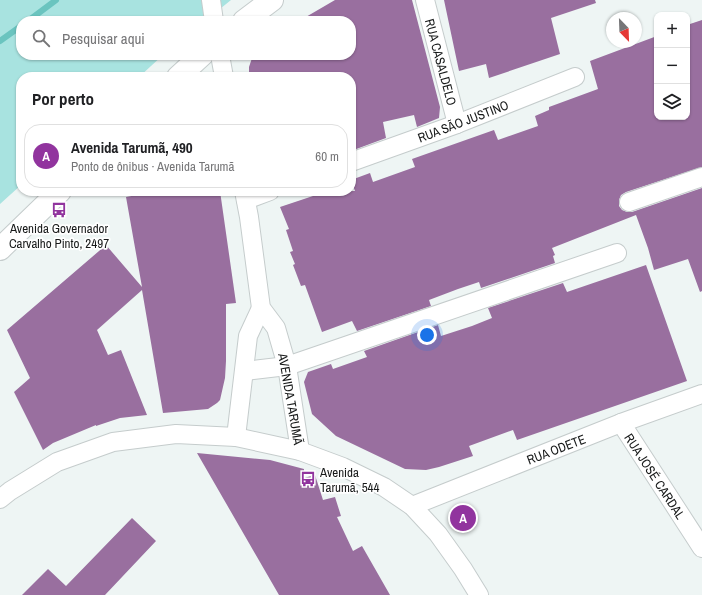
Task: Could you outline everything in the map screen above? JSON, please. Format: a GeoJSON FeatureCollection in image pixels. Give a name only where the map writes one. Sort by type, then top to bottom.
{"type":"FeatureCollection","features":[{"type":"Feature","properties":{"kind":"main road"},"geometry":{"type":"LineString","coordinates":[[251,16],[272,0]]}},
{"type":"Feature","properties":{"kind":"main road"},"geometry":{"type":"LineString","coordinates":[[183,72],[197,60]]}},
{"type":"Feature","properties":{"kind":"main road"},"geometry":{"type":"LineString","coordinates":[[0,249],[55,196]]}},
{"type":"Feature","properties":{"kind":"street"},"geometry":{"type":"LineString","coordinates":[[211,0],[213,16]]}},
{"type":"Feature","properties":{"kind":"street","name":"RUA CASALDELO"},"geometry":{"type":"LineString","coordinates":[[425,0],[457,124]]}},
{"type":"Feature","properties":{"kind":"street"},"geometry":{"type":"LineString","coordinates":[[221,60],[223,72]]}},
{"type":"Feature","properties":{"kind":"street","name":"RUA SÃO JUSTINO"},"geometry":{"type":"LineString","coordinates":[[356,160],[457,124],[575,77]]}},
{"type":"Feature","properties":{"kind":"street"},"geometry":{"type":"LineString","coordinates":[[629,202],[702,176]]}},
{"type":"Feature","properties":{"kind":"street","name":"AVENIDA TARUMÃ"},"geometry":{"type":"LineString","coordinates":[[245,196],[261,308],[276,328],[287,366],[300,451],[343,467],[384,487],[412,506],[438,534],[463,569],[479,595]]}},
{"type":"Feature","properties":{"kind":"street"},"geometry":{"type":"LineString","coordinates":[[244,371],[287,366],[617,253]]}},
{"type":"Feature","properties":{"kind":"street"},"geometry":{"type":"LineString","coordinates":[[236,437],[248,336],[261,308]]}},
{"type":"Feature","properties":{"kind":"street","name":"RUA ODETE"},"geometry":{"type":"LineString","coordinates":[[412,506],[622,423],[702,394]]}},
{"type":"Feature","properties":{"kind":"street","name":"RUA JOSÉ CARDAL"},"geometry":{"type":"LineString","coordinates":[[622,423],[702,548]]}},
{"type":"Feature","properties":{"kind":"street"},"geometry":{"type":"LineString","coordinates":[[0,500],[10,491],[57,462],[113,442],[176,434],[236,437],[300,451]]}},
{"type":"Feature","properties":{"kind":"shaded area"},"geometry":{"type":"Polygon","coordinates":[[[0,0],[231,0],[211,16],[16,16],[16,60],[158,60],[144,72],[16,72],[16,190],[0,204],[0,0]]]}},
{"type":"Feature","properties":{"kind":"building"},"geometry":{"type":"Polygon","coordinates":[[[335,0],[412,0],[440,107],[439,118],[417,127],[414,115],[383,122],[386,138],[356,149],[356,72],[249,72],[251,60],[356,60],[356,16],[308,16],[335,0]]]}},
{"type":"Feature","properties":{"kind":"building"},"geometry":{"type":"Polygon","coordinates":[[[444,0],[595,0],[596,3],[551,18],[560,54],[489,78],[486,64],[459,71],[444,0]]]}},
{"type":"Feature","properties":{"kind":"building"},"geometry":{"type":"Polygon","coordinates":[[[702,20],[702,167],[626,192],[621,195],[619,206],[622,210],[632,212],[702,188],[702,291],[700,292],[688,259],[654,270],[636,215],[552,248],[555,255],[553,256],[555,263],[481,288],[479,282],[458,289],[429,300],[431,306],[357,331],[352,321],[322,332],[305,285],[301,286],[293,265],[295,264],[290,252],[293,251],[286,230],[289,229],[280,207],[313,196],[356,196],[356,178],[370,173],[373,182],[415,167],[412,159],[494,130],[498,140],[538,126],[535,116],[549,110],[549,107],[598,89],[590,61],[625,48],[642,48],[642,42],[654,37],[654,120],[690,120],[690,24],[702,20]]]}},
{"type":"Feature","properties":{"kind":"building"},"geometry":{"type":"Polygon","coordinates":[[[221,196],[236,303],[226,304],[225,378],[220,400],[208,409],[163,413],[142,290],[97,330],[108,355],[121,350],[147,415],[120,418],[96,425],[53,443],[43,450],[14,392],[30,378],[7,330],[106,245],[142,287],[126,197],[221,196]]]}},
{"type":"Feature","properties":{"kind":"building"},"geometry":{"type":"Polygon","coordinates":[[[646,265],[687,381],[517,440],[513,430],[469,446],[473,456],[426,470],[405,469],[336,436],[312,414],[304,382],[308,372],[331,364],[333,369],[367,357],[364,351],[438,325],[441,336],[472,326],[492,318],[488,308],[563,283],[567,292],[646,265]]]}},
{"type":"Feature","properties":{"kind":"building"},"geometry":{"type":"Polygon","coordinates":[[[197,453],[270,460],[304,469],[304,478],[315,475],[323,500],[335,497],[341,516],[337,517],[353,551],[362,546],[390,595],[279,595],[197,453]]]}},
{"type":"Feature","properties":{"kind":"building"},"geometry":{"type":"Polygon","coordinates":[[[132,518],[156,541],[105,595],[22,595],[48,569],[66,586],[132,518]]]}},
{"type":"Feature","properties":{"kind":"waterway"},"geometry":{"type":"LineString","coordinates":[[35,16],[56,0]]}},
{"type":"Feature","properties":{"kind":"waterway"},"geometry":{"type":"LineString","coordinates":[[0,41],[16,30]]}},
{"type":"Feature","properties":{"kind":"place","name":"Avenida Governador Carvalho Pinto, 2497"},"geometry":{"type":"Point","coordinates":[59,210]}},
{"type":"Feature","properties":{"kind":"place","name":"Avenida Tarumã, 544"},"geometry":{"type":"Point","coordinates":[308,479]}},
{"type":"Feature","properties":{"kind":"place","name":"Avenida Tarumã, 490"},"geometry":{"type":"Point","coordinates":[463,518]}}]}
